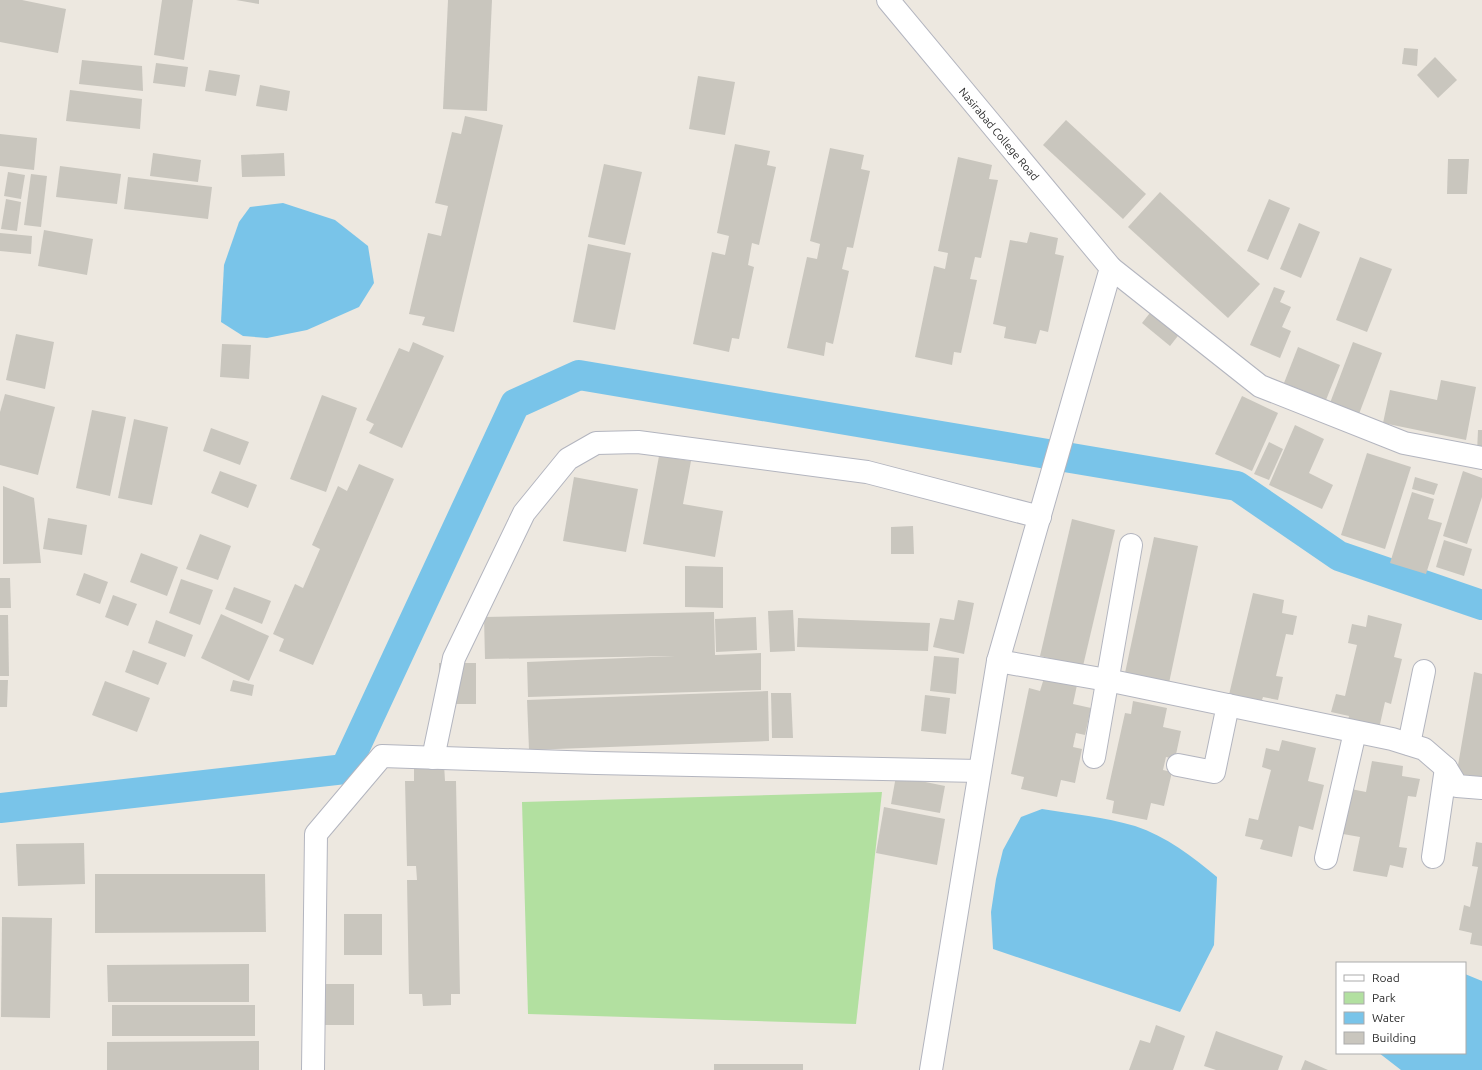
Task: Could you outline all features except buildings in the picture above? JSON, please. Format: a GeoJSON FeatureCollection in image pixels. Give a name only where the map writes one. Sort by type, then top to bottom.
{"type":"FeatureCollection","features":[{"type":"Feature","properties":{"kind":"street","name":"Nasirabad College Road"},"geometry":{"type":"LineString","coordinates":[[888,0],[1111,268],[1260,386],[1404,443],[1482,458]]}},
{"type":"Feature","properties":{"kind":"street"},"geometry":{"type":"LineString","coordinates":[[931,1070],[998,661],[1111,268]]}},
{"type":"Feature","properties":{"kind":"street"},"geometry":{"type":"LineString","coordinates":[[433,758],[454,658],[524,513],[568,459],[596,443],[638,442],[867,472],[1040,517]]}},
{"type":"Feature","properties":{"kind":"street"},"geometry":{"type":"LineString","coordinates":[[1094,757],[1131,545]]}},
{"type":"Feature","properties":{"kind":"street"},"geometry":{"type":"LineString","coordinates":[[998,661],[1107,680],[1392,739],[1424,749],[1446,768],[1457,786],[1482,788]]}},
{"type":"Feature","properties":{"kind":"street"},"geometry":{"type":"LineString","coordinates":[[1409,744],[1424,671]]}},
{"type":"Feature","properties":{"kind":"street"},"geometry":{"type":"LineString","coordinates":[[1178,765],[1214,772],[1228,705]]}},
{"type":"Feature","properties":{"kind":"street"},"geometry":{"type":"LineString","coordinates":[[1326,858],[1355,732]]}},
{"type":"Feature","properties":{"kind":"street"},"geometry":{"type":"LineString","coordinates":[[313,1070],[316,834],[382,756],[596,763],[979,771]]}},
{"type":"Feature","properties":{"kind":"street"},"geometry":{"type":"LineString","coordinates":[[1433,857],[1446,768]]}},
{"type":"Feature","properties":{"kind":"green space"},"geometry":{"type":"Polygon","coordinates":[[[882,792],[856,1024],[528,1014],[522,802],[882,792]]]}},
{"type":"Feature","properties":{"kind":"water"},"geometry":{"type":"Polygon","coordinates":[[[283,203],[335,220],[368,246],[374,283],[359,307],[307,330],[267,338],[243,336],[221,322],[224,265],[239,222],[250,207],[283,203]]]}},
{"type":"Feature","properties":{"kind":"water"},"geometry":{"type":"Polygon","coordinates":[[[1042,809],[1112,820],[1146,830],[1158,835],[1179,848],[1217,877],[1214,945],[1180,1012],[993,949],[991,912],[996,879],[1003,850],[1021,817],[1042,809]]]}},
{"type":"Feature","properties":{"kind":"water"},"geometry":{"type":"Polygon","coordinates":[[[1466,974],[1482,981],[1482,1070],[1401,1070],[1380,1054],[1466,1054],[1466,974]]]}},
{"type":"Feature","properties":{"kind":"waterway"},"geometry":{"type":"LineString","coordinates":[[0,808],[345,769],[515,404],[579,375],[1237,486],[1339,556],[1482,605]]}}]}
